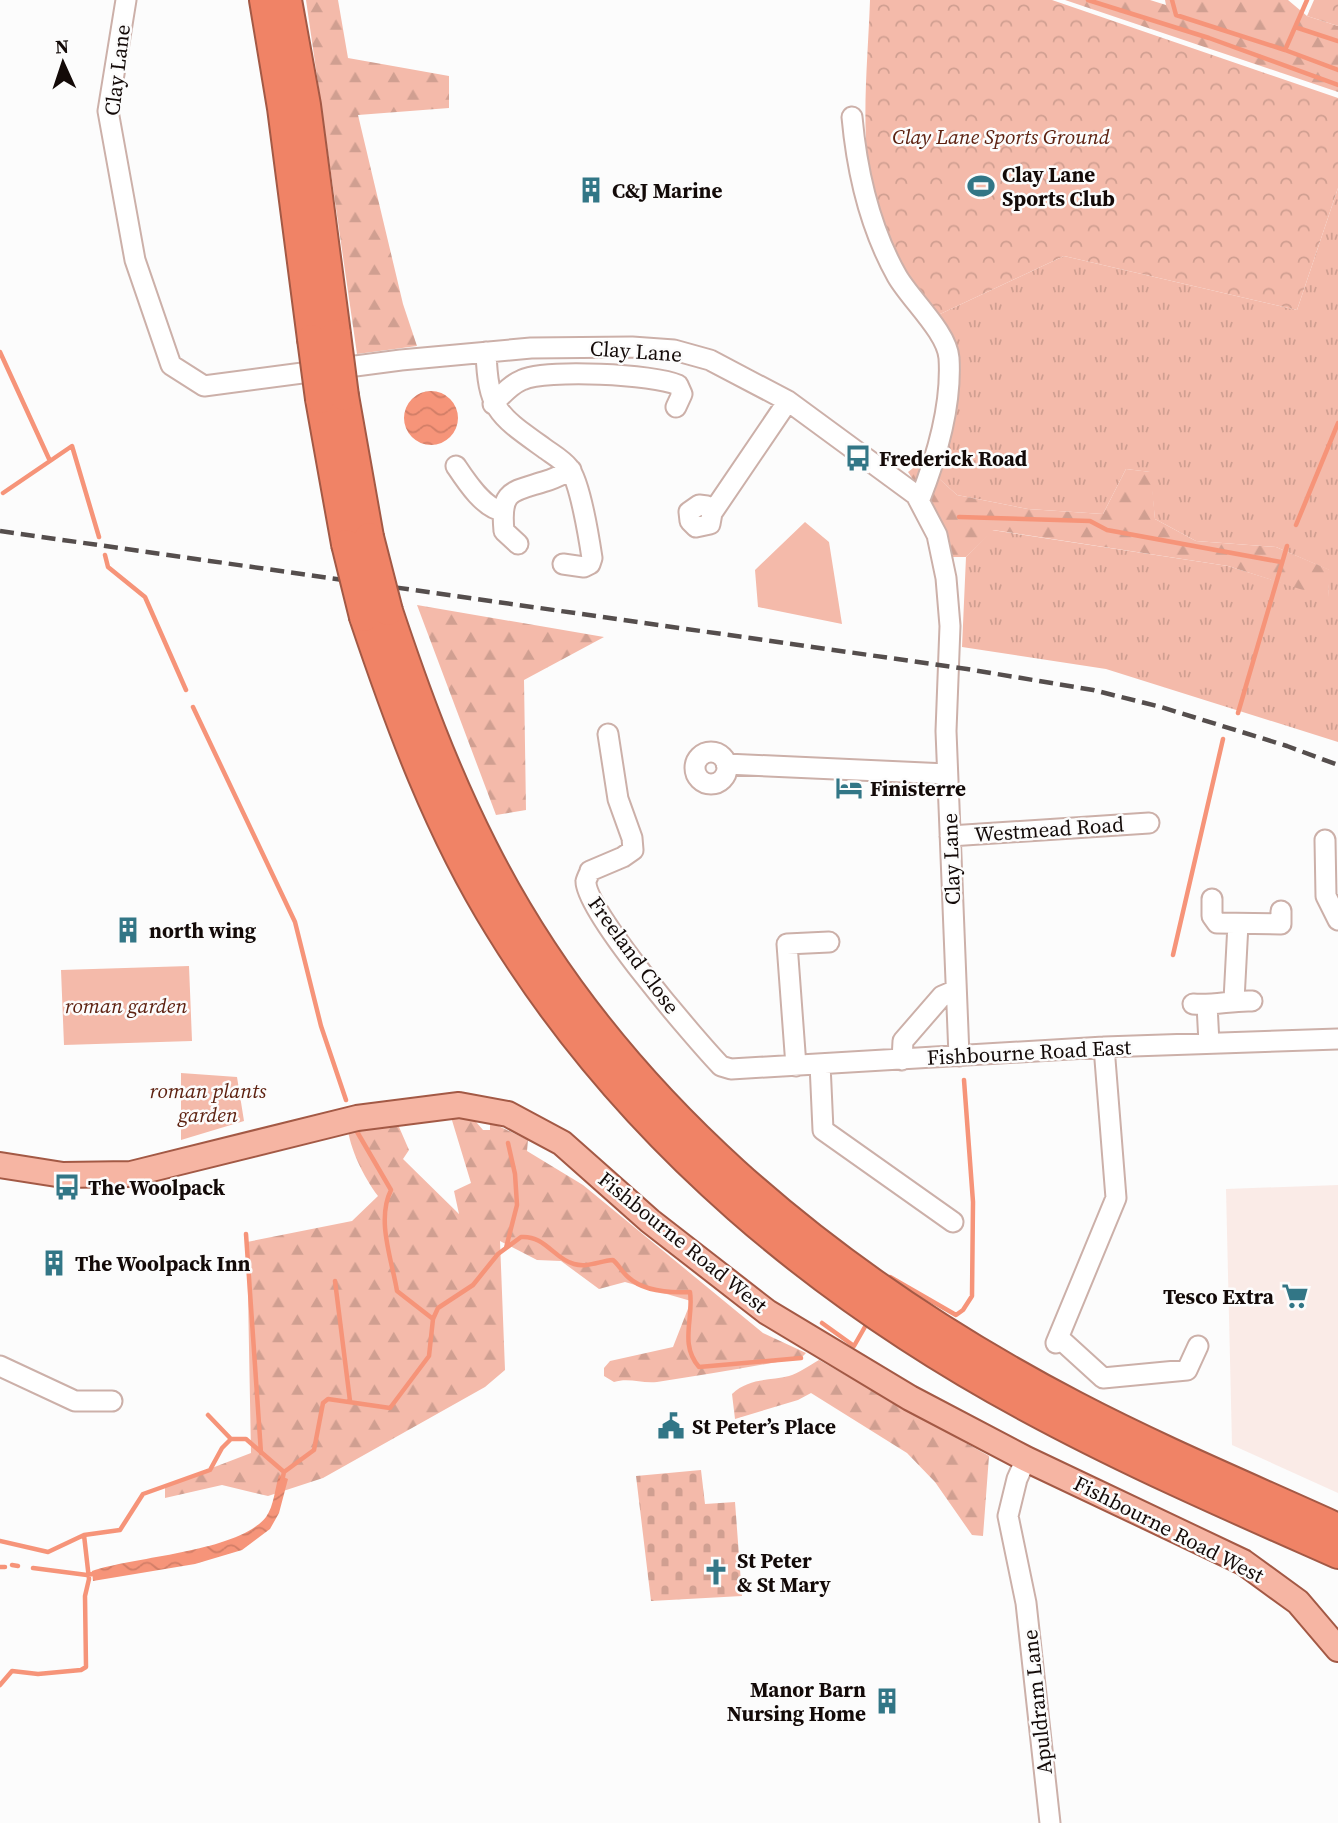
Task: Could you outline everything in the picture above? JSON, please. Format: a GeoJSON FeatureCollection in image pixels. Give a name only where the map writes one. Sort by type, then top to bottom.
{"type":"FeatureCollection","features":[{"type":"Feature","properties":{"kind":"highway"},"geometry":{"type":"LineString","coordinates":[[264,0],[358,540],[376,614],[422,776],[498,926],[590,1056],[640,1116],[728,1201],[799,1258],[904,1333],[1045,1417],[1154,1472],[1338,1554]]}},
{"type":"Feature","properties":{"kind":"highway"},"geometry":{"type":"LineString","coordinates":[[286,0],[306,105],[324,337]]}},
{"type":"Feature","properties":{"kind":"highway"},"geometry":{"type":"LineString","coordinates":[[376,614],[416,695],[484,850],[547,956],[607,1039],[659,1101],[724,1166],[850,1266],[1012,1371],[1167,1452],[1338,1528]]}},
{"type":"Feature","properties":{"kind":"main road","name":"Fishbourne Road West"},"geometry":{"type":"LineString","coordinates":[[0,1165],[63,1175],[131,1174],[357,1118],[458,1105],[508,1114],[530,1123],[562,1143],[707,1268],[766,1312],[910,1398],[1026,1459],[1243,1562],[1298,1602],[1338,1649]]}},
{"type":"Feature","properties":{"kind":"street","name":"Clay Lane"},"geometry":{"type":"LineString","coordinates":[[126,0],[108,111],[135,261],[171,365],[204,386],[401,360],[486,352],[632,347],[674,350],[710,360],[788,401],[920,499],[937,535],[946,578],[950,647],[947,774],[959,1056]]}},
{"type":"Feature","properties":{"kind":"street"},"geometry":{"type":"LineString","coordinates":[[852,117],[856,154],[877,235],[898,277],[937,332],[949,356],[938,454],[920,499]]}},
{"type":"Feature","properties":{"kind":"street"},"geometry":{"type":"LineString","coordinates":[[486,352],[489,394],[493,404],[504,417],[571,470],[592,558],[584,567],[563,564]]}},
{"type":"Feature","properties":{"kind":"street"},"geometry":{"type":"LineString","coordinates":[[493,404],[515,384],[533,377],[639,376],[678,385],[682,394],[676,407]]}},
{"type":"Feature","properties":{"kind":"street"},"geometry":{"type":"LineString","coordinates":[[712,513],[788,401]]}},
{"type":"Feature","properties":{"kind":"street"},"geometry":{"type":"LineString","coordinates":[[456,466],[467,483],[495,510],[503,511]]}},
{"type":"Feature","properties":{"kind":"street"},"geometry":{"type":"LineString","coordinates":[[518,544],[504,531],[503,511],[507,497],[516,489],[547,481],[571,470]]}},
{"type":"Feature","properties":{"kind":"street","name":"Freeland Close"},"geometry":{"type":"LineString","coordinates":[[608,734],[618,799],[632,838],[633,850],[624,858],[590,871],[586,881],[588,891],[615,935],[654,987],[721,1066]]}},
{"type":"Feature","properties":{"kind":"street"},"geometry":{"type":"LineString","coordinates":[[726,764],[947,774]]}},
{"type":"Feature","properties":{"kind":"street","name":"Westmead Road"},"geometry":{"type":"LineString","coordinates":[[950,836],[1149,823]]}},
{"type":"Feature","properties":{"kind":"street"},"geometry":{"type":"LineString","coordinates":[[1325,840],[1326,896],[1338,920]]}},
{"type":"Feature","properties":{"kind":"street"},"geometry":{"type":"LineString","coordinates":[[1212,899],[1212,916],[1217,923],[1281,924],[1281,911]]}},
{"type":"Feature","properties":{"kind":"street"},"geometry":{"type":"LineString","coordinates":[[1209,1043],[1200,1005],[1221,1006],[1243,1000],[1238,924]]}},
{"type":"Feature","properties":{"kind":"street"},"geometry":{"type":"LineString","coordinates":[[796,1066],[787,944],[829,942]]}},
{"type":"Feature","properties":{"kind":"street"},"geometry":{"type":"LineString","coordinates":[[902,1059],[903,1041],[942,996],[956,990]]}},
{"type":"Feature","properties":{"kind":"street","name":"Fishbourne Road East"},"geometry":{"type":"LineString","coordinates":[[721,1066],[731,1069],[1104,1047],[1338,1039]]}},
{"type":"Feature","properties":{"kind":"street"},"geometry":{"type":"LineString","coordinates":[[1104,1047],[1116,1198],[1058,1340],[1103,1378],[1188,1370],[1198,1346]]}},
{"type":"Feature","properties":{"kind":"street"},"geometry":{"type":"LineString","coordinates":[[820,1064],[823,1130],[953,1222]]}},
{"type":"Feature","properties":{"kind":"street"},"geometry":{"type":"LineString","coordinates":[[0,1366],[75,1401],[112,1401]]}},
{"type":"Feature","properties":{"kind":"street","name":"Apuldram Lane"},"geometry":{"type":"LineString","coordinates":[[1026,1459],[1017,1479],[1008,1516],[1022,1581],[1050,1823]]}},
{"type":"Feature","properties":{"kind":"shaded area","name":"Tesco Extra"},"geometry":{"type":"Polygon","coordinates":[[[1338,1185],[1338,1493],[1232,1445],[1226,1189],[1338,1185]]]}},
{"type":"Feature","properties":{"kind":"green space"},"geometry":{"type":"Polygon","coordinates":[[[306,0],[338,0],[348,58],[449,76],[449,108],[358,115],[403,304],[417,346],[357,354],[306,0]]]}},
{"type":"Feature","properties":{"kind":"green space","name":"Clay Lane Sports Ground"},"geometry":{"type":"Polygon","coordinates":[[[870,0],[1052,0],[1338,98],[1338,188],[1297,310],[1064,256],[938,315],[904,274],[887,243],[876,210],[866,141],[870,0]]]}},
{"type":"Feature","properties":{"kind":"green space"},"geometry":{"type":"Polygon","coordinates":[[[1065,0],[1150,0],[1166,5],[1165,0],[1288,0],[1307,16],[1338,26],[1338,92],[1065,0]]]}},
{"type":"Feature","properties":{"kind":"green space"},"geometry":{"type":"Polygon","coordinates":[[[1314,0],[1338,0],[1338,26],[1307,16],[1314,0]]]}},
{"type":"Feature","properties":{"kind":"green space"},"geometry":{"type":"Polygon","coordinates":[[[1338,188],[1338,742],[1106,669],[962,647],[966,557],[992,530],[1228,566],[1328,597],[1329,570],[1276,547],[1196,541],[1155,519],[1150,472],[1126,469],[1103,514],[1028,509],[957,495],[935,475],[954,416],[960,380],[959,354],[938,315],[1064,256],[1297,310],[1338,188]]]}},
{"type":"Feature","properties":{"kind":"green space"},"geometry":{"type":"Polygon","coordinates":[[[921,462],[957,495],[1028,509],[1103,514],[1126,469],[1151,472],[1155,519],[1196,541],[1276,547],[1330,570],[1328,598],[1228,566],[993,530],[966,557],[953,557],[945,528],[908,472],[921,462]]]}},
{"type":"Feature","properties":{"kind":"green space"},"geometry":{"type":"Polygon","coordinates":[[[805,522],[829,542],[842,624],[758,607],[755,570],[805,522]]]}},
{"type":"Feature","properties":{"kind":"green space"},"geometry":{"type":"Polygon","coordinates":[[[417,605],[604,637],[524,680],[526,810],[496,815],[417,605]]]}},
{"type":"Feature","properties":{"kind":"green space","name":"roman garden"},"geometry":{"type":"Polygon","coordinates":[[[189,966],[192,1041],[64,1045],[61,970],[189,966]]]}},
{"type":"Feature","properties":{"kind":"green space","name":"roman plants garden"},"geometry":{"type":"Polygon","coordinates":[[[181,1073],[237,1077],[244,1121],[181,1140],[181,1073]]]}},
{"type":"Feature","properties":{"kind":"green space"},"geometry":{"type":"Polygon","coordinates":[[[471,1116],[483,1130],[490,1130],[490,1122],[528,1140],[527,1151],[583,1185],[763,1333],[806,1353],[801,1358],[675,1379],[614,1382],[604,1376],[604,1368],[610,1361],[673,1347],[691,1301],[625,1282],[599,1289],[561,1261],[537,1260],[500,1241],[505,1370],[485,1387],[323,1478],[268,1496],[222,1485],[165,1498],[165,1486],[251,1453],[247,1242],[352,1221],[378,1196],[358,1162],[347,1125],[396,1120],[409,1150],[403,1159],[459,1214],[454,1191],[471,1183],[451,1117],[471,1116]]]}},
{"type":"Feature","properties":{"kind":"green space"},"geometry":{"type":"Polygon","coordinates":[[[819,1360],[989,1456],[983,1536],[972,1535],[935,1482],[907,1453],[811,1393],[798,1400],[735,1419],[732,1394],[738,1389],[752,1383],[793,1375],[819,1360]]]}},
{"type":"Feature","properties":{"kind":"green space"},"geometry":{"type":"Polygon","coordinates":[[[701,1470],[705,1504],[735,1502],[742,1596],[651,1601],[636,1476],[701,1470]]]}},
{"type":"Feature","properties":{"kind":"water"},"geometry":{"type":"Polygon","coordinates":[[[431,391],[450,399],[458,418],[450,437],[431,445],[412,437],[404,418],[412,399],[431,391]]]}},
{"type":"Feature","properties":{"kind":"water"},"geometry":{"type":"Polygon","coordinates":[[[279,1475],[288,1479],[279,1513],[270,1529],[242,1550],[195,1564],[93,1581],[92,1571],[211,1546],[252,1529],[269,1513],[279,1475]]]}},
{"type":"Feature","properties":{"kind":"waterway"},"geometry":{"type":"LineString","coordinates":[[1088,0],[1209,38],[1338,85]]}},
{"type":"Feature","properties":{"kind":"waterway"},"geometry":{"type":"LineString","coordinates":[[1172,0],[1176,15],[1338,70]]}},
{"type":"Feature","properties":{"kind":"waterway"},"geometry":{"type":"LineString","coordinates":[[1285,50],[1307,0]]}},
{"type":"Feature","properties":{"kind":"waterway"},"geometry":{"type":"LineString","coordinates":[[1295,27],[1338,41]]}},
{"type":"Feature","properties":{"kind":"waterway"},"geometry":{"type":"LineString","coordinates":[[0,352],[50,461]]}},
{"type":"Feature","properties":{"kind":"waterway"},"geometry":{"type":"LineString","coordinates":[[1296,525],[1338,423]]}},
{"type":"Feature","properties":{"kind":"waterway"},"geometry":{"type":"LineString","coordinates":[[3,493],[72,446],[99,537]]}},
{"type":"Feature","properties":{"kind":"waterway"},"geometry":{"type":"LineString","coordinates":[[959,517],[1090,521],[1107,530],[1281,562]]}},
{"type":"Feature","properties":{"kind":"waterway"},"geometry":{"type":"LineString","coordinates":[[1238,713],[1287,546]]}},
{"type":"Feature","properties":{"kind":"waterway"},"geometry":{"type":"LineString","coordinates":[[105,555],[108,567],[145,597],[186,690]]}},
{"type":"Feature","properties":{"kind":"waterway"},"geometry":{"type":"LineString","coordinates":[[193,707],[295,922],[321,1026],[346,1100]]}},
{"type":"Feature","properties":{"kind":"waterway"},"geometry":{"type":"LineString","coordinates":[[1173,955],[1223,739]]}},
{"type":"Feature","properties":{"kind":"waterway"},"geometry":{"type":"LineString","coordinates":[[890,1277],[956,1315],[963,1310],[972,1296],[973,1202],[964,1080]]}},
{"type":"Feature","properties":{"kind":"waterway"},"geometry":{"type":"LineString","coordinates":[[356,1130],[391,1190],[385,1227],[397,1291],[433,1319]]}},
{"type":"Feature","properties":{"kind":"waterway"},"geometry":{"type":"LineString","coordinates":[[506,1248],[517,1205],[515,1174],[508,1143]]}},
{"type":"Feature","properties":{"kind":"waterway"},"geometry":{"type":"LineString","coordinates":[[246,1234],[261,1453]]}},
{"type":"Feature","properties":{"kind":"waterway"},"geometry":{"type":"LineString","coordinates":[[282,1481],[284,1472],[314,1450],[323,1403],[328,1399],[390,1408],[429,1356],[433,1319],[438,1308],[473,1285],[498,1254],[521,1237],[529,1237],[543,1243],[574,1264],[589,1265],[613,1260],[634,1282],[649,1289],[690,1292],[688,1340],[693,1358],[699,1367],[801,1358]]}},
{"type":"Feature","properties":{"kind":"waterway"},"geometry":{"type":"LineString","coordinates":[[335,1281],[350,1401]]}},
{"type":"Feature","properties":{"kind":"waterway"},"geometry":{"type":"LineString","coordinates":[[822,1323],[854,1346],[866,1325]]}},
{"type":"Feature","properties":{"kind":"waterway"},"geometry":{"type":"LineString","coordinates":[[208,1415],[231,1439]]}},
{"type":"Feature","properties":{"kind":"waterway"},"geometry":{"type":"LineString","coordinates":[[0,1541],[48,1552],[84,1535],[120,1530],[143,1494],[210,1470],[222,1448],[231,1439],[246,1439],[284,1472]]}},
{"type":"Feature","properties":{"kind":"waterway"},"geometry":{"type":"LineString","coordinates":[[0,1685],[12,1671],[38,1674],[81,1670],[86,1667],[85,1596],[89,1579],[84,1535]]}},
{"type":"Feature","properties":{"kind":"waterway"},"geometry":{"type":"LineString","coordinates":[[12,1565],[18,1566]]}},
{"type":"Feature","properties":{"kind":"waterway"},"geometry":{"type":"LineString","coordinates":[[0,1567],[5,1567]]}},
{"type":"Feature","properties":{"kind":"waterway"},"geometry":{"type":"LineString","coordinates":[[33,1568],[87,1575],[98,1573]]}},
{"type":"Feature","properties":{"kind":"railway"},"geometry":{"type":"LineString","coordinates":[[0,531],[967,669],[1093,690],[1161,707],[1287,746],[1338,765]]}},
{"type":"Feature","properties":{"kind":"place","name":"Clay Lane Sports Club"},"geometry":{"type":"Point","coordinates":[981,186]}},
{"type":"Feature","properties":{"kind":"place","name":"C&J Marine"},"geometry":{"type":"Point","coordinates":[591,190]}},
{"type":"Feature","properties":{"kind":"place","name":"Frederick Road"},"geometry":{"type":"Point","coordinates":[858,458]}},
{"type":"Feature","properties":{"kind":"place","name":"Finisterre"},"geometry":{"type":"Point","coordinates":[849,788]}},
{"type":"Feature","properties":{"kind":"place","name":"north wing"},"geometry":{"type":"Point","coordinates":[128,930]}},
{"type":"Feature","properties":{"kind":"place","name":"The Woolpack"},"geometry":{"type":"Point","coordinates":[67,1187]}},
{"type":"Feature","properties":{"kind":"place","name":"The Woolpack Inn"},"geometry":{"type":"Point","coordinates":[54,1263]}},
{"type":"Feature","properties":{"kind":"place","name":"Tesco Extra"},"geometry":{"type":"Point","coordinates":[1295,1296]}},
{"type":"Feature","properties":{"kind":"place","name":"St Peter’s Place"},"geometry":{"type":"Point","coordinates":[671,1426]}},
{"type":"Feature","properties":{"kind":"place","name":"St Peter & St Mary"},"geometry":{"type":"Point","coordinates":[716,1572]}},
{"type":"Feature","properties":{"kind":"place","name":"Manor Barn Nursing Home"},"geometry":{"type":"Point","coordinates":[887,1701]}}]}
